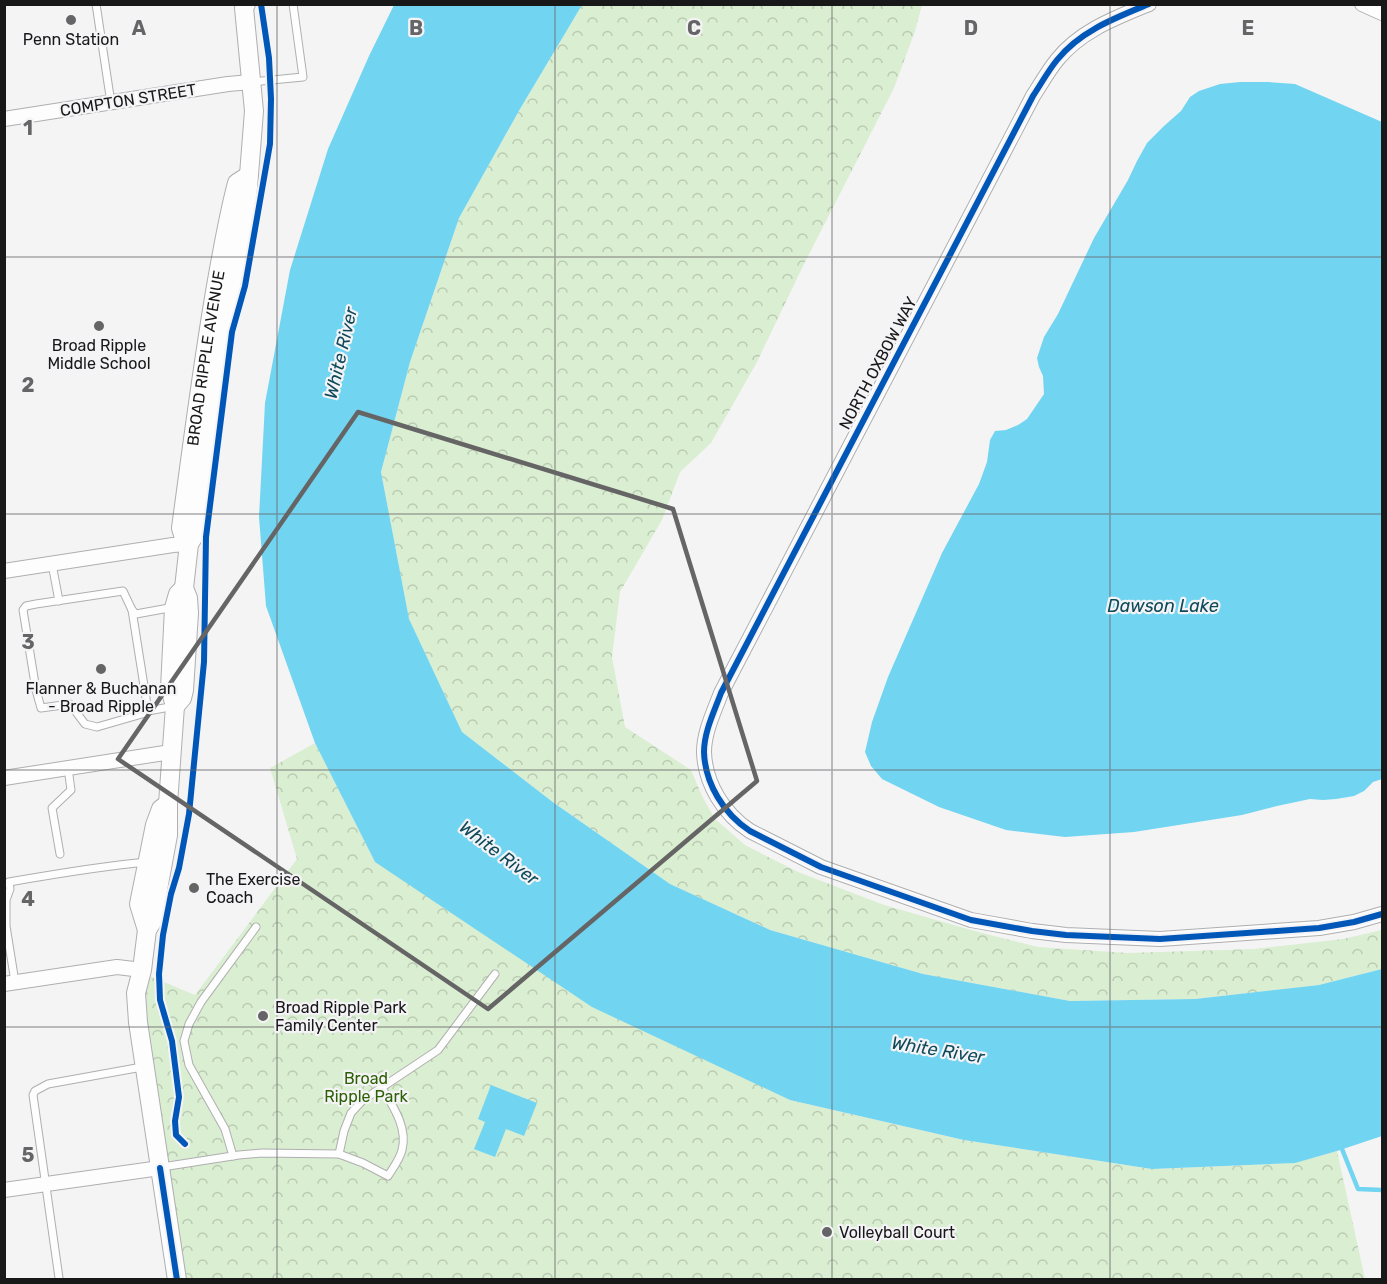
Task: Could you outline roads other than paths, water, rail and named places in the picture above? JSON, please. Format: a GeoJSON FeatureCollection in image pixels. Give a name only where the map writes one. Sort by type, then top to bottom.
{"type":"FeatureCollection","features":[{"type":"Feature","properties":{"kind":"street","name":"NORTH OXBOW WAY"},"geometry":{"type":"LineString","coordinates":[[1149,4],[1114,19],[1075,42],[1056,61],[1033,96],[721,693],[708,726],[704,752],[708,777],[725,809],[740,825],[820,867],[971,920],[1032,932],[1161,939],[1318,928],[1383,914]]}},
{"type":"Feature","properties":{"kind":"street"},"geometry":{"type":"LineString","coordinates":[[1362,4],[1383,13]]}},
{"type":"Feature","properties":{"kind":"street","name":"BROAD RIPPLE AVENUE"},"geometry":{"type":"LineString","coordinates":[[175,706],[182,698],[184,679],[189,613],[188,598],[184,588],[189,544],[196,533],[219,352],[247,200],[254,121],[243,6]]}},
{"type":"Feature","properties":{"kind":"street","name":"COMPTON STREET"},"geometry":{"type":"LineString","coordinates":[[4,119],[251,82]]}},
{"type":"Feature","properties":{"kind":"street"},"geometry":{"type":"LineString","coordinates":[[4,570],[189,544]]}},
{"type":"Feature","properties":{"kind":"street","name":"BROAD RIPPLE AVENUE"},"geometry":{"type":"LineString","coordinates":[[177,1280],[136,993],[147,930],[152,922],[167,842],[175,706],[170,688],[174,608],[178,594],[184,588]]}},
{"type":"Feature","properties":{"kind":"street"},"geometry":{"type":"LineString","coordinates":[[4,778],[171,752]]}},
{"type":"Feature","properties":{"kind":"street","name":"BROAD RIPPLE AVENUE"},"geometry":{"type":"LineString","coordinates":[[147,930],[140,904],[155,825],[161,809],[168,804]]}},
{"type":"Feature","properties":{"kind":"street"},"geometry":{"type":"LineString","coordinates":[[10,983],[117,967],[141,970]]}},
{"type":"Feature","properties":{"kind":"street"},"geometry":{"type":"LineString","coordinates":[[4,1190],[160,1168]]}},
{"type":"Feature","properties":{"kind":"lane"},"geometry":{"type":"LineString","coordinates":[[96,4],[111,103]]}},
{"type":"Feature","properties":{"kind":"lane"},"geometry":{"type":"LineString","coordinates":[[251,82],[303,77],[293,4]]}},
{"type":"Feature","properties":{"kind":"lane"},"geometry":{"type":"LineString","coordinates":[[52,564],[59,601]]}},
{"type":"Feature","properties":{"kind":"lane"},"geometry":{"type":"LineString","coordinates":[[148,711],[132,610],[123,591],[26,606],[22,610],[41,708],[70,704],[85,724],[97,727],[148,711],[175,706]]}},
{"type":"Feature","properties":{"kind":"lane"},"geometry":{"type":"LineString","coordinates":[[132,610],[136,614],[174,608]]}},
{"type":"Feature","properties":{"kind":"lane"},"geometry":{"type":"LineString","coordinates":[[60,855],[52,808],[71,790],[68,768]]}},
{"type":"Feature","properties":{"kind":"lane"},"geometry":{"type":"LineString","coordinates":[[10,983],[6,926],[6,900],[9,889],[7,883],[33,877],[148,862]]}},
{"type":"Feature","properties":{"kind":"lane"},"geometry":{"type":"LineString","coordinates":[[233,1156],[225,1129],[189,1065],[184,1041],[189,1024],[201,1002],[256,927]]}},
{"type":"Feature","properties":{"kind":"lane"},"geometry":{"type":"LineString","coordinates":[[339,1154],[351,1113],[363,1100],[438,1050],[495,974]]}},
{"type":"Feature","properties":{"kind":"lane"},"geometry":{"type":"LineString","coordinates":[[59,1278],[33,1095],[35,1091],[48,1084],[145,1067]]}},
{"type":"Feature","properties":{"kind":"lane"},"geometry":{"type":"LineString","coordinates":[[160,1168],[262,1153],[339,1154],[388,1176],[402,1150],[403,1129],[382,1088]]}},
{"type":"Feature","properties":{"kind":"water","name":"White River"},"geometry":{"type":"Polygon","coordinates":[[[394,5],[582,5],[459,218],[410,362],[381,472],[409,619],[462,732],[554,803],[670,884],[770,930],[923,974],[1070,1001],[1195,999],[1319,985],[1382,969],[1382,1136],[1295,1163],[1152,1169],[964,1140],[790,1100],[592,1007],[375,862],[315,743],[266,606],[259,517],[265,403],[290,270],[328,149],[394,5]]]}},
{"type":"Feature","properties":{"kind":"water","name":"Dawson Lake"},"geometry":{"type":"Polygon","coordinates":[[[1240,82],[1295,84],[1382,122],[1382,779],[1373,782],[1364,791],[1354,796],[1323,800],[1310,799],[1242,815],[1134,832],[1065,837],[1006,830],[939,807],[882,779],[871,766],[865,752],[872,722],[888,677],[942,553],[979,484],[987,462],[990,440],[995,431],[1006,430],[1027,419],[1044,394],[1043,376],[1037,358],[1044,337],[1058,314],[1094,238],[1147,143],[1181,111],[1190,97],[1199,91],[1220,84],[1240,82]]]}},
{"type":"Feature","properties":{"kind":"water"},"geometry":{"type":"Polygon","coordinates":[[[491,1085],[537,1103],[524,1136],[506,1129],[495,1157],[474,1149],[485,1122],[478,1119],[491,1085]]]}},
{"type":"Feature","properties":{"kind":"waterway"},"geometry":{"type":"LineString","coordinates":[[1342,1149],[1358,1189],[1382,1190]]}},
{"type":"Feature","properties":{"kind":"place","name":"Penn Station"},"geometry":{"type":"Point","coordinates":[71,20]}},
{"type":"Feature","properties":{"kind":"place","name":"Broad Ripple Middle School"},"geometry":{"type":"Point","coordinates":[99,326]}},
{"type":"Feature","properties":{"kind":"place","name":"Flanner & Buchanan - Broad Ripple"},"geometry":{"type":"Point","coordinates":[101,669]}},
{"type":"Feature","properties":{"kind":"place","name":"The Exercise Coach"},"geometry":{"type":"Point","coordinates":[194,888]}},
{"type":"Feature","properties":{"kind":"place","name":"Broad Ripple Park Family Center"},"geometry":{"type":"Point","coordinates":[263,1016]}},
{"type":"Feature","properties":{"kind":"place","name":"Volleyball Court"},"geometry":{"type":"Point","coordinates":[827,1232]}},
{"type":"Feature","properties":{"kind":"park label","name":"Broad Ripple Park"},"geometry":{"type":"Point","coordinates":[366,1087]}}]}
